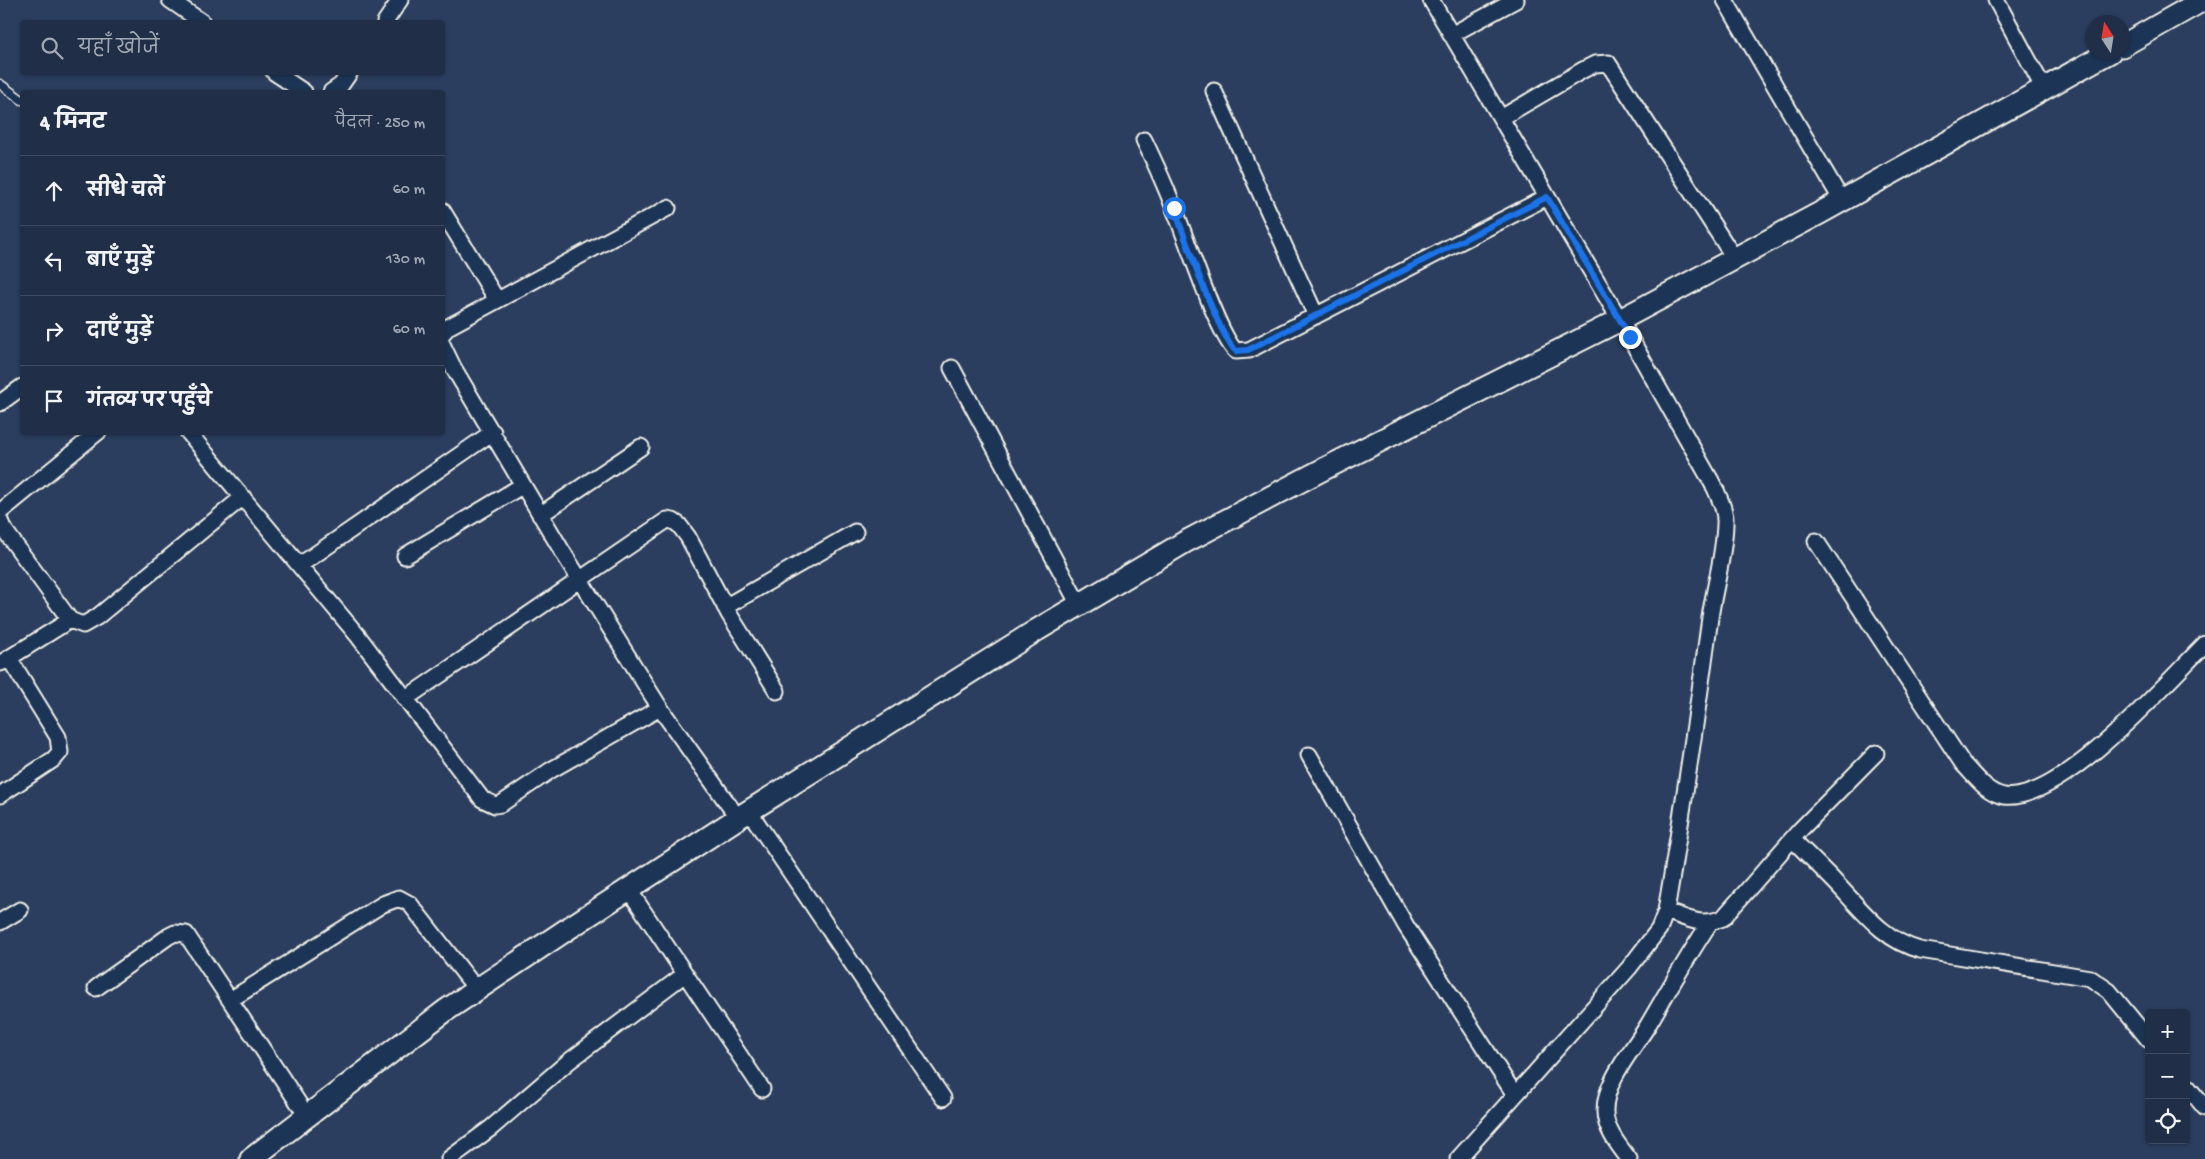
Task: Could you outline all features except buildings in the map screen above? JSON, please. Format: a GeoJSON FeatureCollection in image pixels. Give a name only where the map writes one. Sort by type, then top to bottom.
{"type":"FeatureCollection","features":[{"type":"Feature","properties":{"kind":"main road"},"geometry":{"type":"LineString","coordinates":[[2130,41],[2203,0]]}},
{"type":"Feature","properties":{"kind":"main road"},"geometry":{"type":"LineString","coordinates":[[251,1159],[445,1011],[744,815],[1079,605],[1193,537],[1328,466],[1620,320],[1842,201],[2096,60]]}},
{"type":"Feature","properties":{"kind":"street"},"geometry":{"type":"LineString","coordinates":[[170,0],[199,20]]}},
{"type":"Feature","properties":{"kind":"street"},"geometry":{"type":"LineString","coordinates":[[386,20],[400,0]]}},
{"type":"Feature","properties":{"kind":"street"},"geometry":{"type":"LineString","coordinates":[[1431,0],[1620,320],[1715,488],[1724,508],[1726,523],[1720,575],[1711,610],[1686,793],[1666,911],[1659,929],[1629,968],[1458,1159]]}},
{"type":"Feature","properties":{"kind":"street"},"geometry":{"type":"LineString","coordinates":[[1451,35],[1516,0]]}},
{"type":"Feature","properties":{"kind":"street"},"geometry":{"type":"LineString","coordinates":[[1725,0],[1842,201]]}},
{"type":"Feature","properties":{"kind":"street"},"geometry":{"type":"LineString","coordinates":[[1996,0],[2044,90]]}},
{"type":"Feature","properties":{"kind":"street"},"geometry":{"type":"LineString","coordinates":[[1501,118],[1583,70],[1595,64],[1608,62],[1735,259]]}},
{"type":"Feature","properties":{"kind":"street"},"geometry":{"type":"LineString","coordinates":[[278,75],[301,90]]}},
{"type":"Feature","properties":{"kind":"street"},"geometry":{"type":"LineString","coordinates":[[335,90],[341,86],[348,75]]}},
{"type":"Feature","properties":{"kind":"street"},"geometry":{"type":"LineString","coordinates":[[1214,91],[1316,316]]}},
{"type":"Feature","properties":{"kind":"street"},"geometry":{"type":"LineString","coordinates":[[1144,140],[1230,347],[1236,351],[1248,350],[1547,197]]}},
{"type":"Feature","properties":{"kind":"street"},"geometry":{"type":"LineString","coordinates":[[445,330],[448,326],[668,208]]}},
{"type":"Feature","properties":{"kind":"street"},"geometry":{"type":"LineString","coordinates":[[445,215],[497,300]]}},
{"type":"Feature","properties":{"kind":"street"},"geometry":{"type":"LineString","coordinates":[[445,350],[540,515],[660,708],[744,815],[943,1098]]}},
{"type":"Feature","properties":{"kind":"street"},"geometry":{"type":"LineString","coordinates":[[952,368],[1079,605]]}},
{"type":"Feature","properties":{"kind":"street"},"geometry":{"type":"LineString","coordinates":[[0,403],[20,388]]}},
{"type":"Feature","properties":{"kind":"street"},"geometry":{"type":"LineString","coordinates":[[300,565],[493,432]]}},
{"type":"Feature","properties":{"kind":"street"},"geometry":{"type":"LineString","coordinates":[[0,512],[94,435]]}},
{"type":"Feature","properties":{"kind":"street"},"geometry":{"type":"LineString","coordinates":[[191,435],[300,565],[482,799],[495,805],[501,804],[551,770],[660,708]]}},
{"type":"Feature","properties":{"kind":"street"},"geometry":{"type":"LineString","coordinates":[[540,515],[641,447]]}},
{"type":"Feature","properties":{"kind":"street"},"geometry":{"type":"LineString","coordinates":[[405,556],[523,485]]}},
{"type":"Feature","properties":{"kind":"street"},"geometry":{"type":"LineString","coordinates":[[0,521],[3,528],[70,620],[83,625],[97,618],[243,497]]}},
{"type":"Feature","properties":{"kind":"street"},"geometry":{"type":"LineString","coordinates":[[405,699],[580,581],[662,522],[673,521],[679,525],[688,537],[725,606],[777,691]]}},
{"type":"Feature","properties":{"kind":"street"},"geometry":{"type":"LineString","coordinates":[[725,606],[855,532]]}},
{"type":"Feature","properties":{"kind":"street"},"geometry":{"type":"LineString","coordinates":[[1816,541],[1963,764],[1987,789],[2004,796],[2022,795],[2048,784],[2093,755],[2205,644]]}},
{"type":"Feature","properties":{"kind":"street"},"geometry":{"type":"LineString","coordinates":[[0,795],[54,759],[60,752],[58,737],[4,661],[70,620]]}},
{"type":"Feature","properties":{"kind":"street"},"geometry":{"type":"LineString","coordinates":[[1666,911],[1709,924],[1723,918],[1827,801],[1876,753]]}},
{"type":"Feature","properties":{"kind":"street"},"geometry":{"type":"LineString","coordinates":[[1309,755],[1406,926],[1515,1096]]}},
{"type":"Feature","properties":{"kind":"street"},"geometry":{"type":"LineString","coordinates":[[1792,839],[1869,918],[1888,936],[1900,944],[1920,950],[2090,978],[2109,991],[2145,1035]]}},
{"type":"Feature","properties":{"kind":"street"},"geometry":{"type":"LineString","coordinates":[[630,890],[762,1089]]}},
{"type":"Feature","properties":{"kind":"street"},"geometry":{"type":"LineString","coordinates":[[230,1000],[384,904],[398,898],[410,904],[477,990]]}},
{"type":"Feature","properties":{"kind":"street"},"geometry":{"type":"LineString","coordinates":[[0,922],[20,910]]}},
{"type":"Feature","properties":{"kind":"street"},"geometry":{"type":"LineString","coordinates":[[1628,1159],[1608,1126],[1605,1113],[1606,1100],[1618,1071],[1709,924]]}},
{"type":"Feature","properties":{"kind":"street"},"geometry":{"type":"LineString","coordinates":[[96,988],[169,936],[181,932],[189,937],[307,1116]]}},
{"type":"Feature","properties":{"kind":"street"},"geometry":{"type":"LineString","coordinates":[[450,1159],[491,1128],[568,1062],[685,974]]}},
{"type":"Feature","properties":{"kind":"street"},"geometry":{"type":"LineString","coordinates":[[2190,1091],[2205,1108]]}},
{"type":"Feature","properties":{"kind":"lane"},"geometry":{"type":"LineString","coordinates":[[0,84],[20,99]]}},
{"type":"Feature","properties":{"kind":"route"},"geometry":{"type":"LineString","coordinates":[[1174,208],[1219,322],[1230,347],[1236,351],[1248,350],[1547,197],[1630,337]]}}]}
